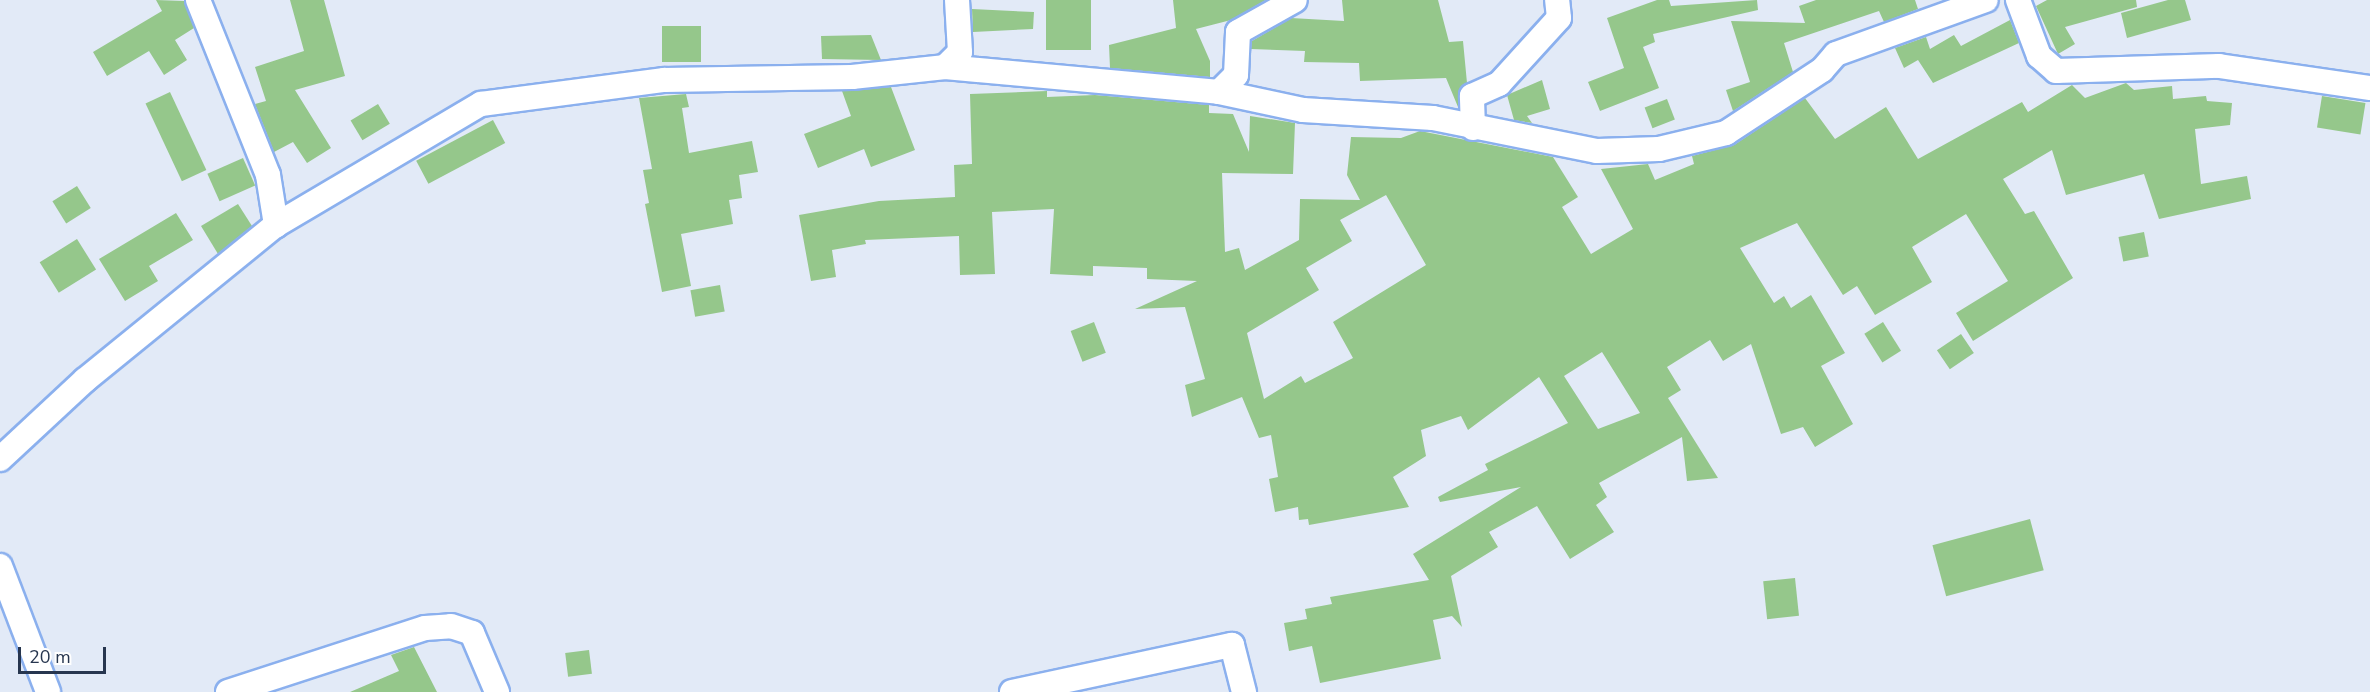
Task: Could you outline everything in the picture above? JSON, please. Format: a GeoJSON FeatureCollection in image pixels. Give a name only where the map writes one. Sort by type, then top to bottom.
{"type":"FeatureCollection","features":[{"type":"Feature","properties":{"kind":"street"},"geometry":{"type":"LineString","coordinates":[[198,0],[268,175],[276,225]]}},
{"type":"Feature","properties":{"kind":"street"},"geometry":{"type":"LineString","coordinates":[[945,67],[960,52],[957,0]]}},
{"type":"Feature","properties":{"kind":"street"},"geometry":{"type":"LineString","coordinates":[[1219,92],[1236,75],[1238,32],[1295,0]]}},
{"type":"Feature","properties":{"kind":"street"},"geometry":{"type":"LineString","coordinates":[[1473,128],[1472,96],[1499,84],[1559,18],[1557,0]]}},
{"type":"Feature","properties":{"kind":"street"},"geometry":{"type":"LineString","coordinates":[[0,459],[86,380],[276,225],[481,104],[664,80],[852,77],[945,67],[1219,92],[1303,110],[1433,118],[1473,128],[1597,151],[1659,149],[1726,133],[1822,70],[1836,54],[1986,0]]}},
{"type":"Feature","properties":{"kind":"street"},"geometry":{"type":"LineString","coordinates":[[2018,0],[2039,56],[2056,71],[2219,66],[2370,88]]}},
{"type":"Feature","properties":{"kind":"street"},"geometry":{"type":"LineString","coordinates":[[0,566],[48,692]]}},
{"type":"Feature","properties":{"kind":"street"},"geometry":{"type":"LineString","coordinates":[[228,692],[425,628],[451,626],[472,633],[497,692]]}},
{"type":"Feature","properties":{"kind":"street"},"geometry":{"type":"LineString","coordinates":[[1012,692],[1232,645],[1244,692]]}},
{"type":"Feature","properties":{"kind":"building"},"geometry":{"type":"Polygon","coordinates":[[[156,0],[184,1],[194,28],[175,40],[187,60],[164,75],[149,51],[107,76],[93,52],[162,11],[156,0]]]}},
{"type":"Feature","properties":{"kind":"building"},"geometry":{"type":"Polygon","coordinates":[[[290,0],[324,0],[345,76],[295,90],[331,148],[307,163],[293,142],[274,152],[255,104],[266,101],[255,67],[304,51],[290,0]]]}},
{"type":"Feature","properties":{"kind":"building"},"geometry":{"type":"Polygon","coordinates":[[[1046,0],[1091,0],[1091,50],[1046,50],[1046,0]]]}},
{"type":"Feature","properties":{"kind":"building"},"geometry":{"type":"Polygon","coordinates":[[[1173,0],[1266,0],[1231,20],[1196,29],[1210,61],[1210,77],[1110,68],[1109,45],[1176,28],[1173,0]]]}},
{"type":"Feature","properties":{"kind":"building"},"geometry":{"type":"Polygon","coordinates":[[[1342,0],[1438,0],[1449,42],[1463,41],[1467,83],[1460,89],[1458,107],[1446,78],[1360,81],[1359,63],[1304,62],[1305,51],[1251,49],[1252,41],[1291,18],[1344,21],[1342,0]]]}},
{"type":"Feature","properties":{"kind":"building"},"geometry":{"type":"Polygon","coordinates":[[[1657,0],[1669,0],[1671,6],[1757,0],[1758,10],[1653,34],[1655,42],[1643,47],[1659,88],[1600,111],[1588,82],[1624,68],[1607,18],[1657,0]]]}},
{"type":"Feature","properties":{"kind":"building"},"geometry":{"type":"Polygon","coordinates":[[[1816,0],[1915,0],[1918,9],[1884,22],[1879,11],[1784,43],[1793,72],[1733,111],[1726,90],[1750,82],[1731,21],[1805,23],[1799,6],[1816,0]]]}},
{"type":"Feature","properties":{"kind":"building"},"geometry":{"type":"Polygon","coordinates":[[[2047,0],[2136,0],[2137,7],[2065,27],[2075,44],[2058,54],[2036,6],[2047,0]]]}},
{"type":"Feature","properties":{"kind":"building"},"geometry":{"type":"Polygon","coordinates":[[[2168,0],[2185,0],[2191,20],[2127,38],[2121,13],[2168,0]]]}},
{"type":"Feature","properties":{"kind":"building"},"geometry":{"type":"Polygon","coordinates":[[[972,9],[1034,12],[1033,29],[973,32],[972,9]]]}},
{"type":"Feature","properties":{"kind":"building"},"geometry":{"type":"Polygon","coordinates":[[[2010,20],[2019,43],[1933,83],[1918,60],[1904,68],[1895,48],[1926,37],[1930,49],[1954,35],[1961,46],[2010,20]]]}},
{"type":"Feature","properties":{"kind":"building"},"geometry":{"type":"Polygon","coordinates":[[[662,26],[701,26],[701,62],[662,62],[662,26]]]}},
{"type":"Feature","properties":{"kind":"building"},"geometry":{"type":"Polygon","coordinates":[[[871,35],[881,60],[822,59],[821,36],[871,35]]]}},
{"type":"Feature","properties":{"kind":"building"},"geometry":{"type":"Polygon","coordinates":[[[1542,80],[1550,109],[1527,116],[1532,123],[1514,120],[1507,95],[1542,80]]]}},
{"type":"Feature","properties":{"kind":"building"},"geometry":{"type":"Polygon","coordinates":[[[2126,83],[2134,90],[2172,86],[2173,99],[2206,96],[2207,101],[2232,103],[2230,125],[2195,129],[2201,184],[2247,176],[2251,199],[2159,219],[2144,174],[2066,195],[2052,150],[2003,179],[2025,214],[2034,211],[2073,278],[1973,341],[1956,313],[2008,281],[1966,214],[1912,247],[1932,282],[1875,315],[1857,286],[1843,295],[1797,223],[1740,248],[1774,303],[1784,296],[1791,308],[1811,295],[1845,353],[1821,366],[1853,424],[1815,447],[1803,427],[1781,434],[1751,344],[1723,361],[1710,340],[1667,367],[1681,390],[1668,398],[1718,478],[1687,481],[1682,437],[1599,483],[1607,497],[1596,505],[1614,532],[1570,559],[1537,506],[1489,532],[1498,547],[1451,576],[1462,627],[1452,616],[1433,620],[1441,659],[1320,683],[1312,646],[1289,651],[1284,623],[1307,619],[1305,609],[1332,604],[1330,597],[1429,580],[1413,554],[1521,487],[1440,502],[1438,497],[1488,470],[1485,464],[1568,423],[1539,377],[1468,430],[1461,416],[1421,430],[1426,456],[1393,477],[1409,507],[1309,525],[1308,519],[1299,520],[1298,507],[1275,512],[1269,479],[1278,477],[1271,435],[1259,438],[1242,397],[1192,417],[1185,385],[1205,379],[1185,307],[1135,309],[1197,281],[1147,279],[1147,268],[1093,266],[1093,276],[1050,274],[1054,209],[992,212],[995,274],[960,275],[959,236],[865,240],[866,244],[832,250],[836,277],[811,281],[799,215],[879,201],[955,197],[954,165],[972,164],[970,94],[1047,91],[1047,97],[1095,95],[1209,105],[1209,113],[1233,114],[1249,152],[1250,116],[1295,123],[1293,174],[1222,173],[1225,252],[1239,248],[1245,270],[1299,240],[1300,199],[1360,200],[1347,175],[1351,137],[1401,138],[1420,131],[1553,157],[1578,197],[1562,207],[1591,254],[1633,229],[1601,169],[1648,164],[1655,180],[1694,164],[1692,156],[1734,145],[1805,98],[1835,139],[1886,107],[1918,159],[2022,102],[2028,112],[2072,85],[2085,98],[2126,83]],[[1386,195],[1340,220],[1352,241],[1306,268],[1319,290],[1247,333],[1264,399],[1301,376],[1305,383],[1353,358],[1333,322],[1426,265],[1386,195]],[[1602,352],[1564,376],[1598,429],[1640,413],[1602,352]]]}},
{"type":"Feature","properties":{"kind":"building"},"geometry":{"type":"Polygon","coordinates":[[[891,87],[915,150],[871,167],[864,149],[818,168],[804,134],[851,116],[842,91],[891,87]]]}},
{"type":"Feature","properties":{"kind":"building"},"geometry":{"type":"Polygon","coordinates":[[[170,92],[206,170],[182,181],[146,103],[170,92]]]}},
{"type":"Feature","properties":{"kind":"building"},"geometry":{"type":"Polygon","coordinates":[[[686,94],[689,107],[682,108],[689,153],[752,141],[758,172],[739,175],[742,198],[729,200],[733,224],[681,234],[691,286],[662,292],[645,204],[649,203],[643,170],[652,169],[639,98],[686,94]]]}},
{"type":"Feature","properties":{"kind":"building"},"geometry":{"type":"Polygon","coordinates":[[[2322,96],[2365,103],[2360,134],[2317,128],[2322,96]]]}},
{"type":"Feature","properties":{"kind":"building"},"geometry":{"type":"Polygon","coordinates":[[[1667,99],[1675,120],[1652,128],[1645,108],[1667,99]]]}},
{"type":"Feature","properties":{"kind":"building"},"geometry":{"type":"Polygon","coordinates":[[[378,104],[390,124],[362,140],[351,120],[378,104]]]}},
{"type":"Feature","properties":{"kind":"building"},"geometry":{"type":"Polygon","coordinates":[[[493,120],[505,143],[428,184],[416,161],[493,120]]]}},
{"type":"Feature","properties":{"kind":"building"},"geometry":{"type":"Polygon","coordinates":[[[243,158],[255,185],[220,201],[207,174],[243,158]]]}},
{"type":"Feature","properties":{"kind":"building"},"geometry":{"type":"Polygon","coordinates":[[[77,186],[91,208],[66,223],[52,201],[77,186]]]}},
{"type":"Feature","properties":{"kind":"building"},"geometry":{"type":"Polygon","coordinates":[[[238,204],[252,226],[218,254],[201,226],[238,204]]]}},
{"type":"Feature","properties":{"kind":"building"},"geometry":{"type":"Polygon","coordinates":[[[176,213],[193,240],[149,266],[158,281],[125,301],[99,259],[176,213]]]}},
{"type":"Feature","properties":{"kind":"building"},"geometry":{"type":"Polygon","coordinates":[[[2144,232],[2149,257],[2123,262],[2118,237],[2144,232]]]}},
{"type":"Feature","properties":{"kind":"building"},"geometry":{"type":"Polygon","coordinates":[[[77,239],[96,270],[59,293],[40,262],[77,239]]]}},
{"type":"Feature","properties":{"kind":"building"},"geometry":{"type":"Polygon","coordinates":[[[720,285],[725,312],[695,317],[690,290],[720,285]]]}},
{"type":"Feature","properties":{"kind":"building"},"geometry":{"type":"Polygon","coordinates":[[[1094,322],[1106,353],[1082,362],[1071,331],[1094,322]]]}},
{"type":"Feature","properties":{"kind":"building"},"geometry":{"type":"Polygon","coordinates":[[[1883,322],[1901,351],[1882,362],[1864,334],[1883,322]]]}},
{"type":"Feature","properties":{"kind":"building"},"geometry":{"type":"Polygon","coordinates":[[[1961,334],[1974,353],[1950,369],[1937,350],[1961,334]]]}},
{"type":"Feature","properties":{"kind":"building"},"geometry":{"type":"Polygon","coordinates":[[[2030,519],[2044,570],[1946,596],[1932,545],[2030,519]]]}},
{"type":"Feature","properties":{"kind":"building"},"geometry":{"type":"Polygon","coordinates":[[[1795,578],[1799,616],[1767,619],[1763,581],[1795,578]]]}},
{"type":"Feature","properties":{"kind":"building"},"geometry":{"type":"Polygon","coordinates":[[[414,647],[437,692],[350,692],[399,671],[391,655],[414,647]]]}},
{"type":"Feature","properties":{"kind":"building"},"geometry":{"type":"Polygon","coordinates":[[[589,650],[592,674],[568,677],[565,653],[589,650]]]}}]}
